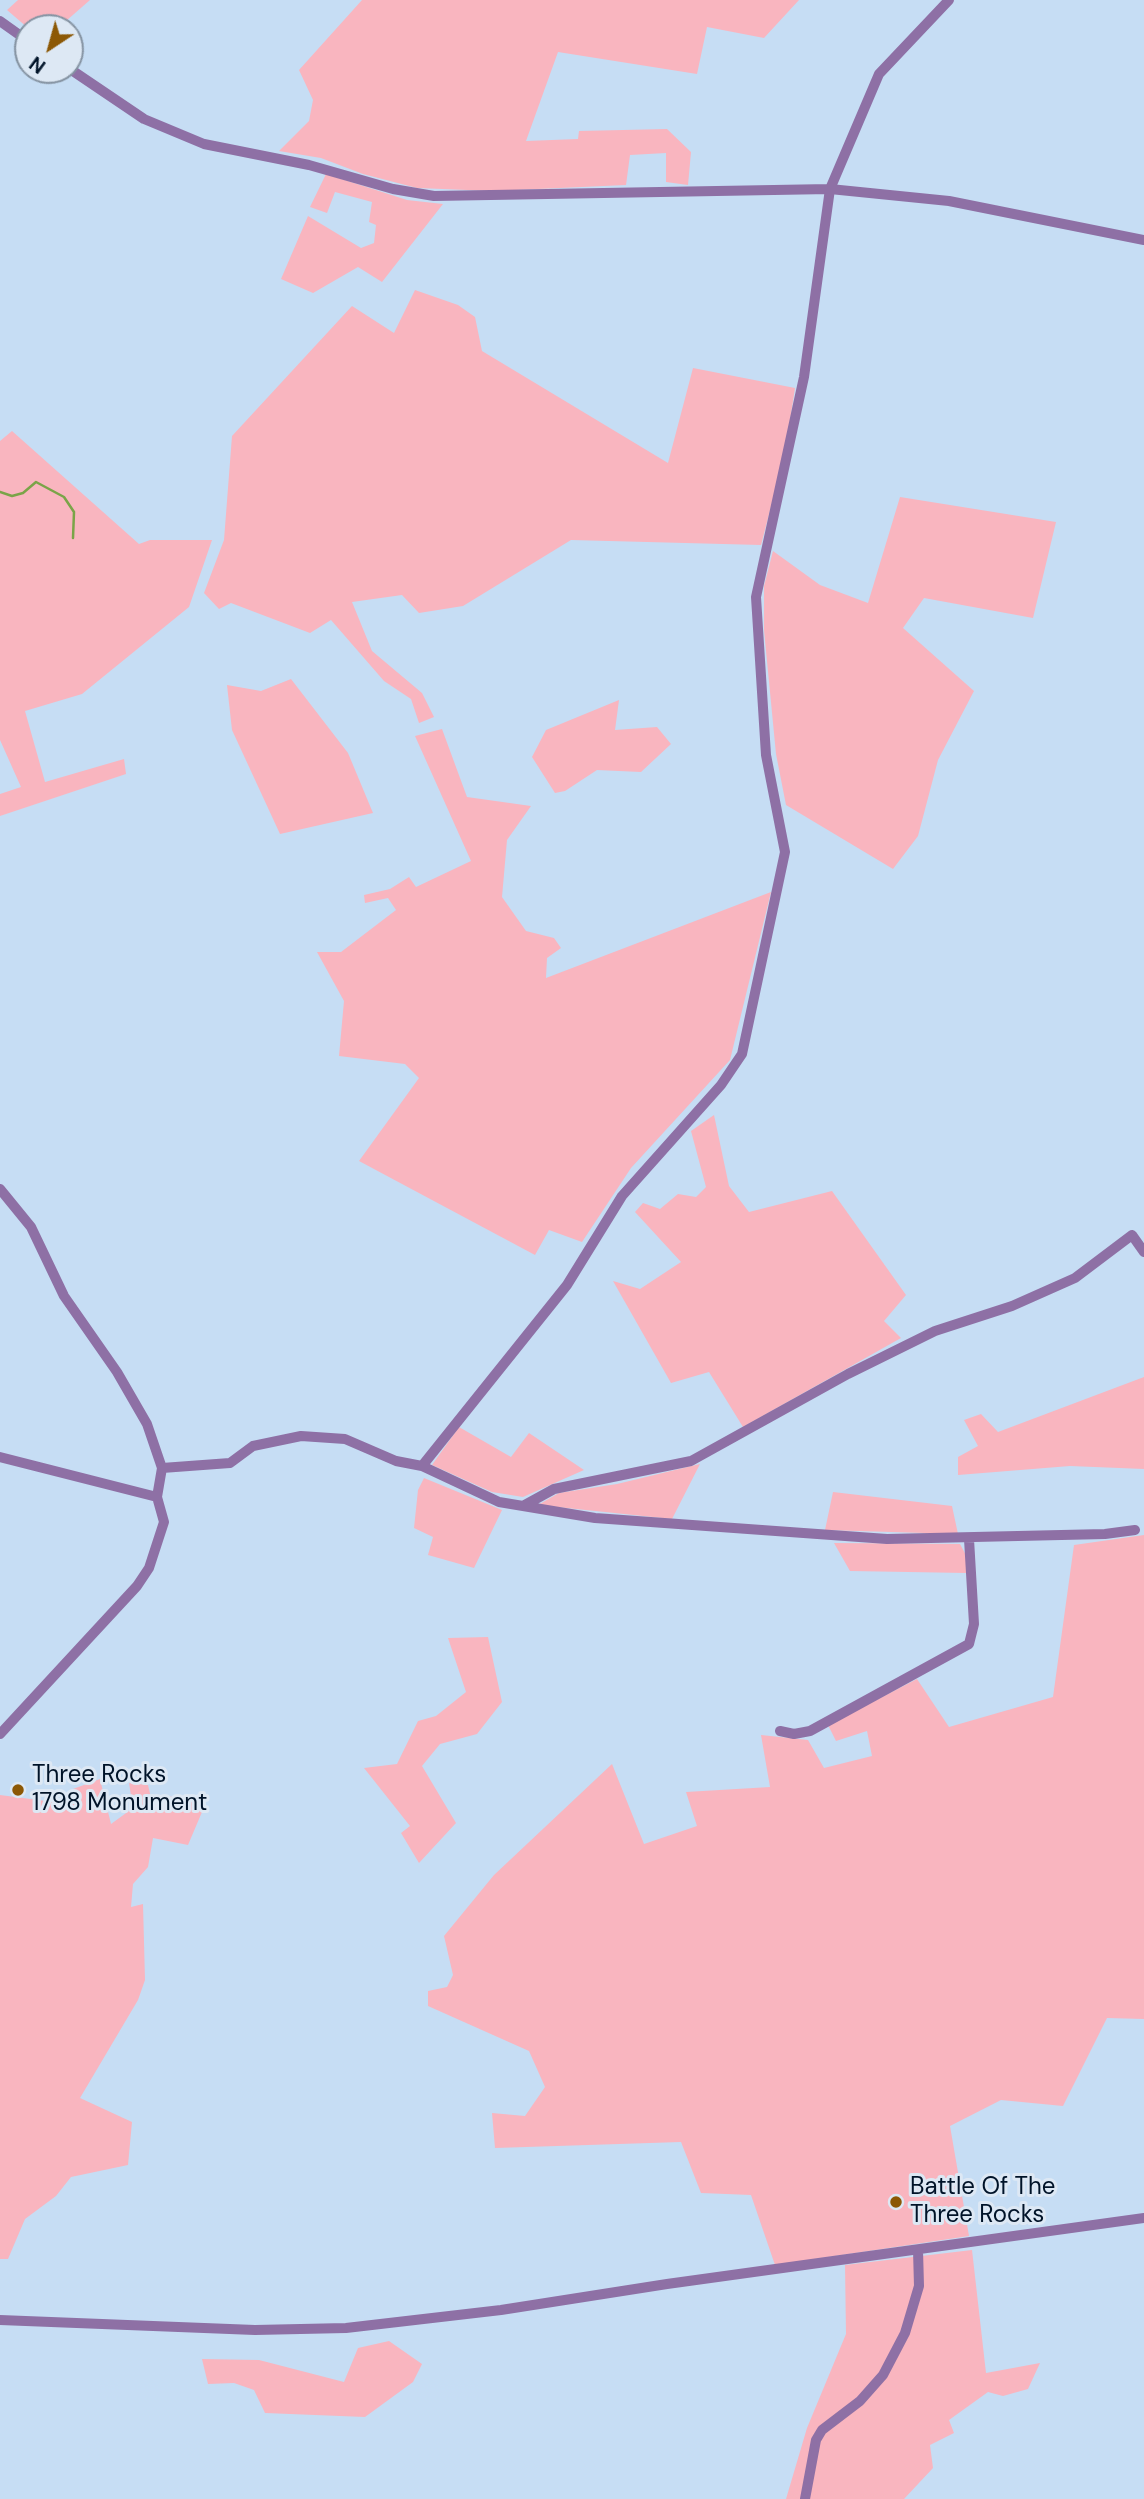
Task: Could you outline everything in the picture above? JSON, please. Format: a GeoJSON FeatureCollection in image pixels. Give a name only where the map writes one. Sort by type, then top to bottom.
{"type":"FeatureCollection","features":[{"type":"Feature","properties":{"kind":"street"},"geometry":{"type":"LineString","coordinates":[[422,1466],[567,1285],[622,1196],[721,1085],[742,1054],[785,852],[779,808],[766,755],[756,597],[804,377],[830,189],[879,74],[949,0]]}},
{"type":"Feature","properties":{"kind":"street"},"geometry":{"type":"LineString","coordinates":[[84,78],[144,119],[204,144],[309,164],[393,189],[434,195],[830,189],[949,201],[1144,240]]}},
{"type":"Feature","properties":{"kind":"street"},"geometry":{"type":"LineString","coordinates":[[0,1189],[31,1227],[64,1296],[102,1350],[147,1423],[162,1468],[157,1497],[164,1522],[149,1568],[88,1641],[0,1734]]}},
{"type":"Feature","properties":{"kind":"street"},"geometry":{"type":"LineString","coordinates":[[523,1506],[554,1489],[691,1461],[848,1374],[935,1331],[1012,1306],[1075,1278],[1132,1236],[1144,1252]]}},
{"type":"Feature","properties":{"kind":"street"},"geometry":{"type":"LineString","coordinates":[[162,1468],[230,1463],[253,1446],[301,1436],[345,1439],[396,1461],[422,1466],[499,1502],[595,1518],[730,1530],[887,1539],[969,1539],[1105,1534],[1135,1530]]}},
{"type":"Feature","properties":{"kind":"street"},"geometry":{"type":"LineString","coordinates":[[0,1457],[157,1497]]}},
{"type":"Feature","properties":{"kind":"street"},"geometry":{"type":"LineString","coordinates":[[780,1731],[794,1734],[810,1731],[969,1644],[974,1612],[969,1539]]}},
{"type":"Feature","properties":{"kind":"street"},"geometry":{"type":"LineString","coordinates":[[0,2320],[255,2330],[346,2328],[501,2310],[667,2284],[1144,2218]]}},
{"type":"Feature","properties":{"kind":"street"},"geometry":{"type":"LineString","coordinates":[[805,2499],[816,2440],[822,2430],[860,2400],[883,2375],[905,2333],[919,2286],[918,2250]]}},
{"type":"Feature","properties":{"kind":"shaded area"},"geometry":{"type":"Polygon","coordinates":[[[18,0],[90,0],[74,14],[14,16],[7,10],[18,0]]]}},
{"type":"Feature","properties":{"kind":"shaded area"},"geometry":{"type":"Polygon","coordinates":[[[362,0],[799,0],[764,38],[707,27],[697,74],[558,52],[526,141],[578,139],[579,131],[667,129],[691,152],[688,185],[666,182],[666,153],[630,155],[626,185],[493,191],[417,188],[363,174],[321,158],[279,151],[309,121],[313,100],[299,70],[362,0]]]}},
{"type":"Feature","properties":{"kind":"shaded area"},"geometry":{"type":"Polygon","coordinates":[[[326,174],[407,200],[443,204],[382,282],[358,267],[313,293],[281,279],[308,216],[361,248],[374,243],[376,225],[369,222],[372,202],[335,192],[327,213],[310,207],[326,174]]]}},
{"type":"Feature","properties":{"kind":"shaded area"},"geometry":{"type":"Polygon","coordinates":[[[415,290],[458,305],[475,317],[482,351],[668,463],[693,368],[795,388],[785,453],[761,545],[571,540],[463,606],[419,613],[402,595],[352,602],[372,651],[422,693],[434,717],[419,723],[411,699],[384,681],[331,620],[310,633],[231,603],[219,609],[204,593],[224,540],[232,436],[352,306],[394,333],[415,290]]]}},
{"type":"Feature","properties":{"kind":"shaded area"},"geometry":{"type":"Polygon","coordinates":[[[12,431],[139,544],[150,540],[212,540],[189,607],[82,694],[25,711],[45,782],[124,759],[126,774],[0,816],[0,794],[21,787],[0,740],[0,441],[12,431]]]}},
{"type":"Feature","properties":{"kind":"shaded area"},"geometry":{"type":"Polygon","coordinates":[[[900,497],[1056,522],[1033,618],[924,598],[903,628],[974,691],[938,760],[918,836],[893,869],[786,805],[776,754],[764,630],[764,586],[773,551],[820,585],[868,603],[900,497]]]}},
{"type":"Feature","properties":{"kind":"shaded area"},"geometry":{"type":"Polygon","coordinates":[[[291,679],[348,753],[373,813],[280,834],[232,730],[227,685],[261,691],[291,679]]]}},
{"type":"Feature","properties":{"kind":"shaded area"},"geometry":{"type":"Polygon","coordinates":[[[619,700],[615,730],[657,727],[671,744],[641,772],[597,770],[565,791],[555,793],[532,757],[546,730],[619,700]]]}},
{"type":"Feature","properties":{"kind":"shaded area"},"geometry":{"type":"Polygon","coordinates":[[[442,729],[467,797],[531,806],[507,840],[502,897],[526,931],[554,938],[561,948],[547,958],[546,978],[771,892],[730,1060],[631,1168],[582,1242],[549,1230],[535,1255],[359,1161],[419,1078],[405,1064],[339,1056],[344,1001],[317,952],[341,952],[396,910],[388,898],[365,903],[364,895],[390,889],[409,877],[416,887],[471,861],[415,736],[442,729]]]}},
{"type":"Feature","properties":{"kind":"shaded area"},"geometry":{"type":"Polygon","coordinates":[[[714,1115],[729,1186],[749,1212],[832,1191],[906,1295],[884,1321],[901,1338],[743,1427],[709,1372],[671,1383],[613,1281],[640,1289],[681,1262],[635,1212],[643,1203],[660,1209],[678,1194],[696,1197],[706,1187],[691,1131],[714,1115]]]}},
{"type":"Feature","properties":{"kind":"shaded area"},"geometry":{"type":"Polygon","coordinates":[[[1144,1377],[1144,1469],[1070,1466],[958,1475],[958,1457],[978,1446],[964,1420],[981,1414],[998,1432],[1144,1377]]]}},
{"type":"Feature","properties":{"kind":"shaded area"},"geometry":{"type":"Polygon","coordinates":[[[459,1427],[511,1457],[529,1433],[584,1470],[523,1497],[492,1492],[432,1465],[459,1427]]]}},
{"type":"Feature","properties":{"kind":"shaded area"},"geometry":{"type":"Polygon","coordinates":[[[700,1464],[672,1519],[538,1505],[559,1493],[617,1484],[700,1464]]]}},
{"type":"Feature","properties":{"kind":"shaded area"},"geometry":{"type":"Polygon","coordinates":[[[424,1478],[502,1510],[474,1568],[428,1555],[433,1537],[414,1528],[418,1490],[424,1478]]]}},
{"type":"Feature","properties":{"kind":"shaded area"},"geometry":{"type":"Polygon","coordinates":[[[833,1492],[952,1506],[958,1534],[825,1530],[833,1492]]]}},
{"type":"Feature","properties":{"kind":"shaded area"},"geometry":{"type":"Polygon","coordinates":[[[1144,1535],[1144,2019],[1107,2018],[1063,2106],[1001,2100],[950,2126],[969,2236],[775,2265],[751,2195],[701,2193],[681,2142],[495,2148],[492,2113],[525,2116],[545,2087],[529,2051],[428,2006],[428,1991],[447,1987],[453,1975],[444,1936],[494,1875],[612,1764],[644,1844],[697,1826],[686,1792],[770,1787],[761,1735],[808,1740],[824,1768],[872,1756],[867,1731],[836,1741],[828,1725],[917,1679],[949,1727],[1053,1697],[1074,1545],[1144,1535]]]}},
{"type":"Feature","properties":{"kind":"shaded area"},"geometry":{"type":"Polygon","coordinates":[[[834,1543],[960,1544],[968,1559],[966,1573],[850,1571],[834,1543]]]}},
{"type":"Feature","properties":{"kind":"shaded area"},"geometry":{"type":"Polygon","coordinates":[[[488,1637],[502,1702],[477,1734],[440,1744],[422,1766],[456,1823],[419,1863],[401,1833],[410,1826],[364,1768],[397,1764],[418,1721],[436,1716],[466,1692],[448,1638],[488,1637]]]}},
{"type":"Feature","properties":{"kind":"shaded area"},"geometry":{"type":"Polygon","coordinates":[[[100,1779],[111,1824],[133,1808],[129,1783],[148,1785],[152,1802],[162,1807],[166,1797],[195,1795],[202,1812],[188,1845],[153,1838],[148,1867],[133,1884],[131,1907],[143,1904],[145,1980],[138,2000],[80,2098],[132,2122],[128,2165],[71,2177],[56,2196],[25,2219],[8,2259],[0,2259],[0,1795],[61,1803],[73,1789],[100,1779]]]}},
{"type":"Feature","properties":{"kind":"shaded area"},"geometry":{"type":"Polygon","coordinates":[[[972,2250],[986,2373],[1040,2363],[1028,2389],[1003,2396],[988,2392],[949,2420],[954,2433],[930,2445],[933,2468],[904,2499],[786,2499],[807,2428],[846,2334],[845,2265],[972,2250]]]}},
{"type":"Feature","properties":{"kind":"shaded area"},"geometry":{"type":"Polygon","coordinates":[[[389,2341],[422,2364],[413,2382],[365,2417],[265,2413],[254,2390],[234,2383],[208,2384],[202,2359],[259,2360],[344,2382],[358,2348],[389,2341]]]}},
{"type":"Feature","properties":{"kind":"waterway"},"geometry":{"type":"LineString","coordinates":[[0,492],[12,496],[23,493],[36,482],[64,497],[74,512],[73,538]]}},
{"type":"Feature","properties":{"kind":"place","name":"Three Rocks 1798 Monument"},"geometry":{"type":"Point","coordinates":[18,1790]}},
{"type":"Feature","properties":{"kind":"place","name":"Battle Of The Three Rocks"},"geometry":{"type":"Point","coordinates":[896,2202]}}]}
